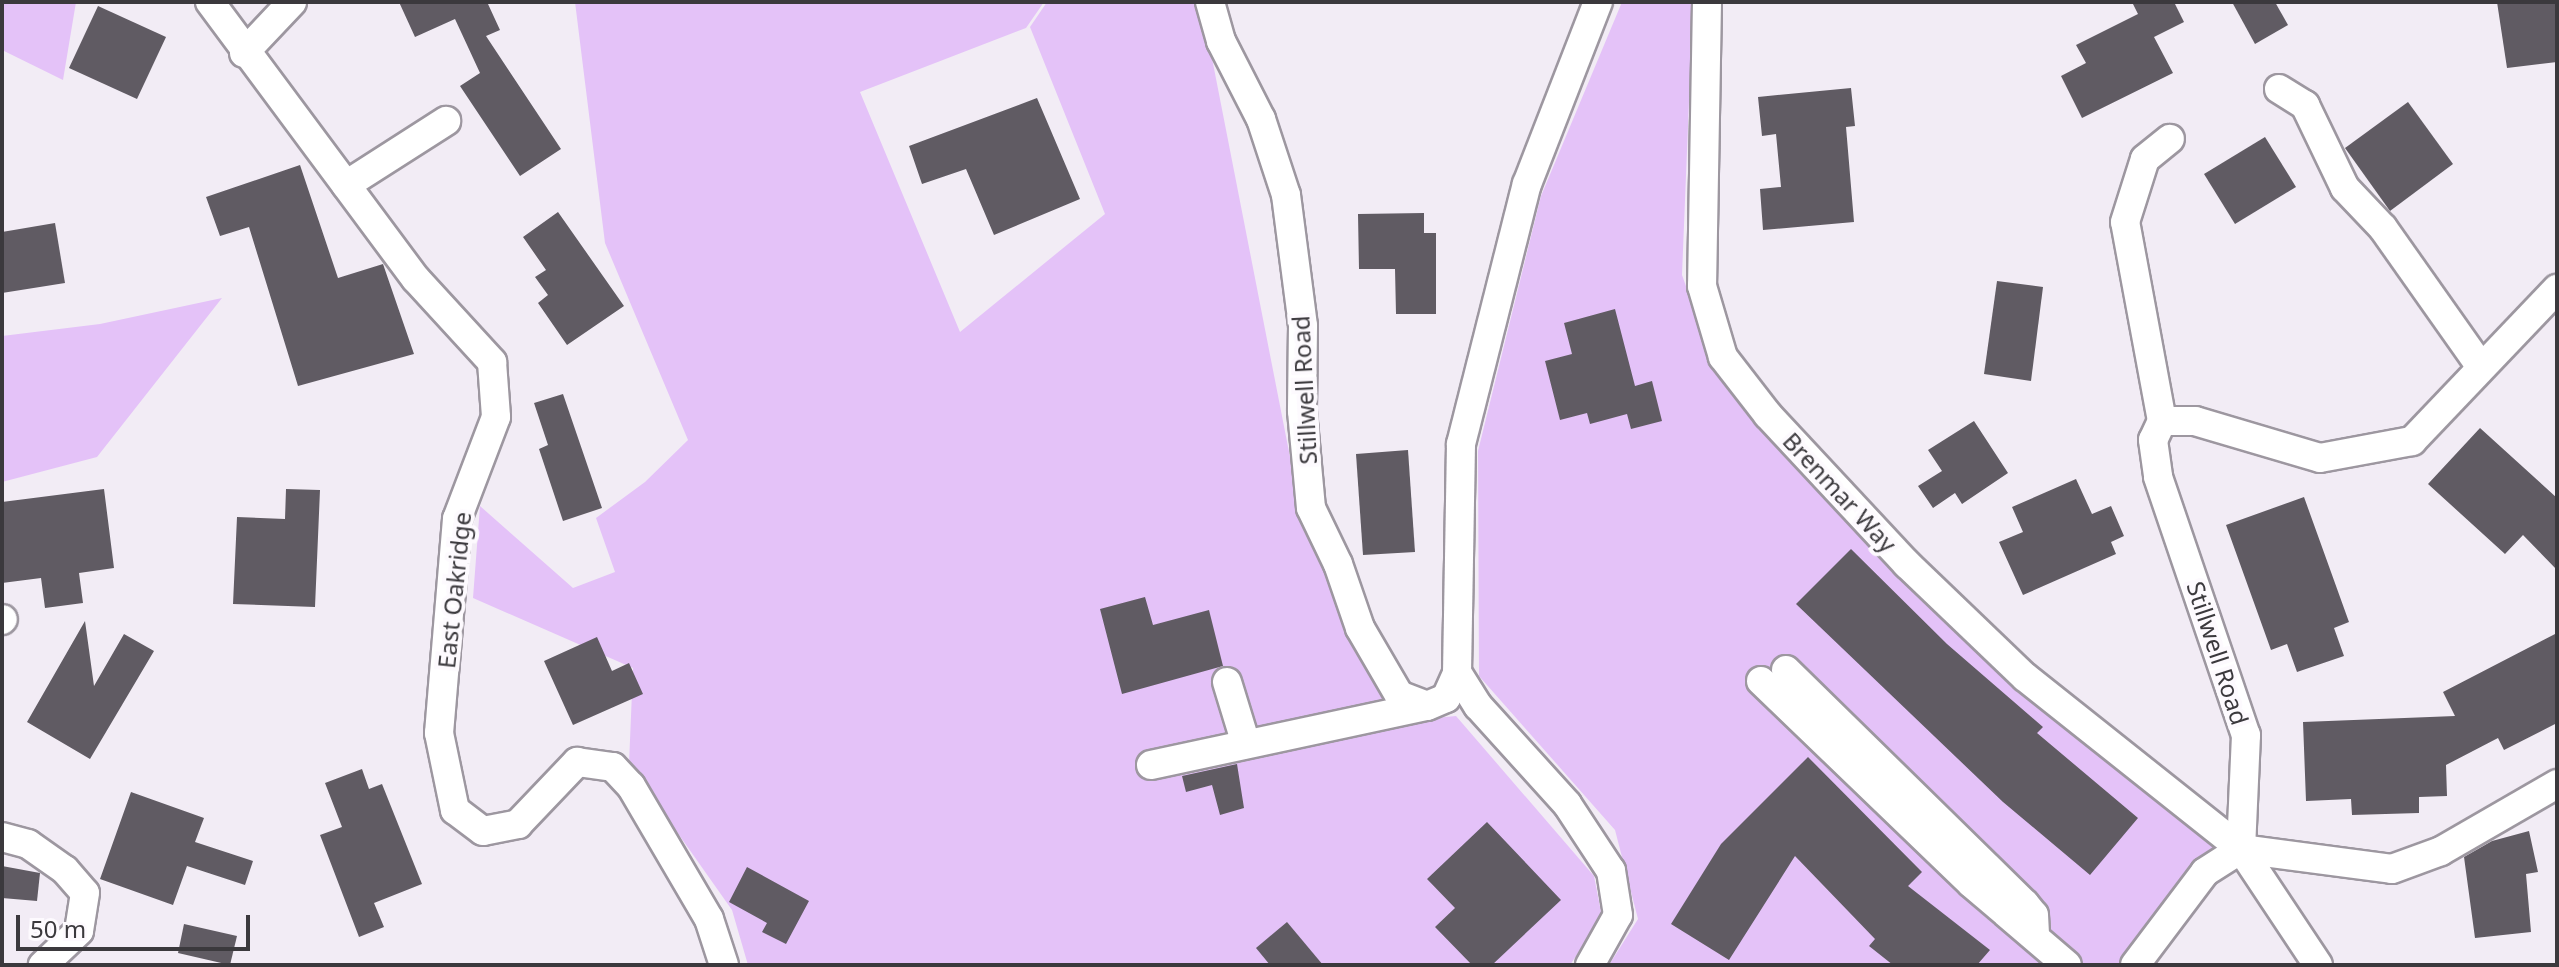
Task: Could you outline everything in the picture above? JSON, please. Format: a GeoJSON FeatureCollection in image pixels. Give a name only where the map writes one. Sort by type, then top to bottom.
{"type":"FeatureCollection","features":[{"type":"Feature","properties":{"kind":"street","name":"East Oakridge"},"geometry":{"type":"LineString","coordinates":[[210,2],[244,53],[416,279],[492,362],[496,417],[457,519],[439,733],[455,810],[483,831],[518,824],[577,762],[613,767],[631,786],[709,919],[724,965]]}},
{"type":"Feature","properties":{"kind":"street"},"geometry":{"type":"LineString","coordinates":[[244,53],[292,2]]}},
{"type":"Feature","properties":{"kind":"street","name":"Stillwell Road"},"geometry":{"type":"LineString","coordinates":[[1210,2],[1221,41],[1261,119],[1286,195],[1303,326],[1302,411],[1311,508],[1338,564],[1360,628],[1399,695],[1427,706]]}},
{"type":"Feature","properties":{"kind":"street"},"geometry":{"type":"LineString","coordinates":[[1151,765],[1427,706],[1446,698],[1457,673],[1461,444],[1527,184],[1598,2]]}},
{"type":"Feature","properties":{"kind":"street","name":"Brenmar Way"},"geometry":{"type":"LineString","coordinates":[[1707,2],[1702,286],[1723,357],[1768,415],[1907,564],[2025,677],[2241,849]]}},
{"type":"Feature","properties":{"kind":"street"},"geometry":{"type":"LineString","coordinates":[[2279,89],[2305,105],[2345,188],[2383,228],[2481,367]]}},
{"type":"Feature","properties":{"kind":"street"},"geometry":{"type":"LineString","coordinates":[[346,185],[446,121]]}},
{"type":"Feature","properties":{"kind":"street"},"geometry":{"type":"LineString","coordinates":[[2170,139],[2145,159],[2125,222],[2162,421],[2195,421],[2267,447],[2320,458],[2412,441],[2557,289]]}},
{"type":"Feature","properties":{"kind":"street","name":"Stillwell Road"},"geometry":{"type":"LineString","coordinates":[[2162,421],[2153,440],[2158,477],[2246,735],[2241,849]]}},
{"type":"Feature","properties":{"kind":"street"},"geometry":{"type":"LineString","coordinates":[[1457,673],[1478,706],[1567,804],[1611,871],[1618,915],[1590,965]]}},
{"type":"Feature","properties":{"kind":"street"},"geometry":{"type":"LineString","coordinates":[[1774,675],[2025,904],[2034,915],[2035,938],[2067,965]]}},
{"type":"Feature","properties":{"kind":"street"},"geometry":{"type":"LineString","coordinates":[[1227,682],[1246,744]]}},
{"type":"Feature","properties":{"kind":"street"},"geometry":{"type":"LineString","coordinates":[[2135,965],[2205,872],[2241,849],[2392,869],[2441,851],[2557,784]]}},
{"type":"Feature","properties":{"kind":"street"},"geometry":{"type":"LineString","coordinates":[[2,837],[28,844],[65,870],[85,893],[79,931],[43,965]]}},
{"type":"Feature","properties":{"kind":"street"},"geometry":{"type":"LineString","coordinates":[[2241,849],[2318,965]]}},
{"type":"Feature","properties":{"kind":"shaded area"},"geometry":{"type":"Polygon","coordinates":[[[2,2],[76,2],[63,80],[2,50],[2,2]]]}},
{"type":"Feature","properties":{"kind":"shaded area"},"geometry":{"type":"Polygon","coordinates":[[[575,2],[1044,2],[1026,28],[860,92],[960,332],[1105,214],[1030,27],[1047,2],[1201,2],[1300,508],[1404,721],[1456,716],[1594,876],[1602,917],[1570,965],[748,965],[732,910],[629,764],[633,668],[473,598],[480,506],[573,588],[615,572],[596,518],[645,482],[688,440],[605,243],[575,2]]]}},
{"type":"Feature","properties":{"kind":"shaded area"},"geometry":{"type":"Polygon","coordinates":[[[1622,2],[1693,2],[1682,275],[1712,359],[1761,423],[2227,849],[2128,965],[1609,965],[1638,919],[1615,830],[1479,676],[1478,451],[1541,196],[1622,2]]]}},
{"type":"Feature","properties":{"kind":"shaded area"},"geometry":{"type":"Polygon","coordinates":[[[222,298],[97,457],[2,482],[2,336],[100,324],[222,298]]]}},
{"type":"Feature","properties":{"kind":"building"},"geometry":{"type":"Polygon","coordinates":[[[399,2],[492,2],[488,4],[500,30],[486,36],[561,149],[520,176],[460,86],[480,73],[455,19],[415,37],[399,2]]]}},
{"type":"Feature","properties":{"kind":"building"},"geometry":{"type":"Polygon","coordinates":[[[2132,2],[2174,2],[2184,22],[2154,37],[2173,73],[2082,118],[2061,76],[2086,63],[2076,45],[2138,14],[2132,2]]]}},
{"type":"Feature","properties":{"kind":"building"},"geometry":{"type":"Polygon","coordinates":[[[2232,2],[2275,2],[2288,25],[2255,44],[2232,2]]]}},
{"type":"Feature","properties":{"kind":"building"},"geometry":{"type":"Polygon","coordinates":[[[2497,2],[2557,2],[2557,62],[2507,68],[2497,2]]]}},
{"type":"Feature","properties":{"kind":"building"},"geometry":{"type":"Polygon","coordinates":[[[98,6],[166,37],[137,99],[69,68],[98,6]]]}},
{"type":"Feature","properties":{"kind":"building"},"geometry":{"type":"Polygon","coordinates":[[[1851,88],[1855,126],[1846,127],[1854,222],[1763,230],[1760,189],[1781,187],[1776,134],[1762,136],[1758,97],[1851,88]]]}},
{"type":"Feature","properties":{"kind":"building"},"geometry":{"type":"Polygon","coordinates":[[[1037,98],[1080,199],[994,235],[966,169],[922,184],[909,146],[1037,98]]]}},
{"type":"Feature","properties":{"kind":"building"},"geometry":{"type":"Polygon","coordinates":[[[2408,102],[2453,164],[2390,211],[2345,148],[2408,102]]]}},
{"type":"Feature","properties":{"kind":"building"},"geometry":{"type":"Polygon","coordinates":[[[2265,137],[2296,187],[2235,224],[2204,174],[2265,137]]]}},
{"type":"Feature","properties":{"kind":"building"},"geometry":{"type":"Polygon","coordinates":[[[300,165],[338,278],[383,264],[414,354],[298,386],[249,227],[220,236],[206,197],[300,165]]]}},
{"type":"Feature","properties":{"kind":"building"},"geometry":{"type":"Polygon","coordinates":[[[558,212],[624,306],[567,345],[538,303],[548,295],[535,277],[546,270],[523,237],[558,212]]]}},
{"type":"Feature","properties":{"kind":"building"},"geometry":{"type":"Polygon","coordinates":[[[1424,213],[1424,233],[1436,233],[1436,314],[1396,314],[1395,269],[1359,269],[1358,214],[1424,213]]]}},
{"type":"Feature","properties":{"kind":"building"},"geometry":{"type":"Polygon","coordinates":[[[55,223],[65,283],[2,293],[2,232],[55,223]]]}},
{"type":"Feature","properties":{"kind":"building"},"geometry":{"type":"Polygon","coordinates":[[[1997,281],[2043,287],[2031,381],[1984,374],[1997,281]]]}},
{"type":"Feature","properties":{"kind":"building"},"geometry":{"type":"Polygon","coordinates":[[[1615,309],[1635,386],[1652,381],[1662,421],[1631,429],[1627,414],[1590,424],[1587,413],[1560,420],[1545,361],[1572,354],[1564,323],[1615,309]]]}},
{"type":"Feature","properties":{"kind":"building"},"geometry":{"type":"Polygon","coordinates":[[[563,394],[602,508],[563,521],[539,449],[548,445],[534,403],[563,394]]]}},
{"type":"Feature","properties":{"kind":"building"},"geometry":{"type":"Polygon","coordinates":[[[1974,421],[2008,473],[1962,504],[1955,493],[1933,508],[1918,486],[1942,471],[1928,450],[1974,421]]]}},
{"type":"Feature","properties":{"kind":"building"},"geometry":{"type":"Polygon","coordinates":[[[2480,428],[2557,498],[2557,570],[2523,535],[2505,554],[2428,484],[2480,428]]]}},
{"type":"Feature","properties":{"kind":"building"},"geometry":{"type":"Polygon","coordinates":[[[1408,450],[1415,552],[1363,555],[1356,454],[1408,450]]]}},
{"type":"Feature","properties":{"kind":"building"},"geometry":{"type":"Polygon","coordinates":[[[2076,479],[2092,514],[2111,506],[2124,536],[2111,542],[2116,554],[2023,595],[1999,542],[2023,532],[2012,507],[2076,479]]]}},
{"type":"Feature","properties":{"kind":"building"},"geometry":{"type":"Polygon","coordinates":[[[104,489],[114,568],[79,573],[83,603],[45,608],[41,578],[2,583],[2,502],[104,489]]]}},
{"type":"Feature","properties":{"kind":"building"},"geometry":{"type":"Polygon","coordinates":[[[286,489],[320,490],[315,607],[233,604],[237,517],[285,519],[286,489]]]}},
{"type":"Feature","properties":{"kind":"building"},"geometry":{"type":"Polygon","coordinates":[[[2304,497],[2349,622],[2334,628],[2344,656],[2297,672],[2287,644],[2271,650],[2226,525],[2304,497]]]}},
{"type":"Feature","properties":{"kind":"building"},"geometry":{"type":"Polygon","coordinates":[[[1851,549],[1947,644],[2043,727],[2037,733],[2138,818],[2090,875],[2003,802],[1796,604],[1851,549]]]}},
{"type":"Feature","properties":{"kind":"building"},"geometry":{"type":"Polygon","coordinates":[[[1145,597],[1153,625],[1209,610],[1223,666],[1122,694],[1100,609],[1145,597]]]}},
{"type":"Feature","properties":{"kind":"building"},"geometry":{"type":"Polygon","coordinates":[[[85,621],[94,686],[124,634],[154,651],[90,759],[27,722],[85,621]]]}},
{"type":"Feature","properties":{"kind":"building"},"geometry":{"type":"Polygon","coordinates":[[[2557,633],[2557,723],[2504,750],[2498,738],[2446,765],[2447,796],[2419,797],[2419,813],[2352,815],[2351,799],[2306,801],[2303,722],[2455,716],[2443,692],[2557,633]]]}},
{"type":"Feature","properties":{"kind":"building"},"geometry":{"type":"Polygon","coordinates":[[[597,637],[612,671],[629,663],[643,694],[573,725],[544,661],[597,637]]]}},
{"type":"Feature","properties":{"kind":"building"},"geometry":{"type":"Polygon","coordinates":[[[1808,757],[1922,872],[1908,886],[1990,950],[1977,965],[1893,965],[1869,946],[1875,939],[1795,856],[1729,960],[1671,924],[1721,844],[1808,757]]]}},
{"type":"Feature","properties":{"kind":"building"},"geometry":{"type":"Polygon","coordinates":[[[1237,764],[1244,808],[1220,815],[1212,785],[1186,792],[1182,776],[1237,764]]]}},
{"type":"Feature","properties":{"kind":"building"},"geometry":{"type":"Polygon","coordinates":[[[362,769],[369,789],[382,784],[422,884],[374,903],[384,927],[359,937],[320,835],[342,827],[325,783],[362,769]]]}},
{"type":"Feature","properties":{"kind":"building"},"geometry":{"type":"Polygon","coordinates":[[[131,792],[204,818],[195,842],[253,861],[245,885],[187,866],[173,905],[100,879],[131,792]]]}},
{"type":"Feature","properties":{"kind":"building"},"geometry":{"type":"Polygon","coordinates":[[[1487,822],[1561,900],[1492,965],[1472,965],[1435,927],[1455,908],[1427,879],[1487,822]]]}},
{"type":"Feature","properties":{"kind":"building"},"geometry":{"type":"Polygon","coordinates":[[[2529,831],[2538,872],[2526,874],[2531,932],[2475,938],[2464,857],[2492,841],[2529,831]]]}},
{"type":"Feature","properties":{"kind":"building"},"geometry":{"type":"Polygon","coordinates":[[[2,866],[40,873],[37,901],[2,898],[2,866]]]}},
{"type":"Feature","properties":{"kind":"building"},"geometry":{"type":"Polygon","coordinates":[[[747,867],[809,901],[786,944],[762,932],[767,923],[729,902],[747,867]]]}},
{"type":"Feature","properties":{"kind":"building"},"geometry":{"type":"Polygon","coordinates":[[[1287,922],[1323,965],[1270,965],[1256,948],[1287,922]]]}},
{"type":"Feature","properties":{"kind":"building"},"geometry":{"type":"Polygon","coordinates":[[[184,924],[237,936],[230,965],[178,953],[184,924]]]}}]}
